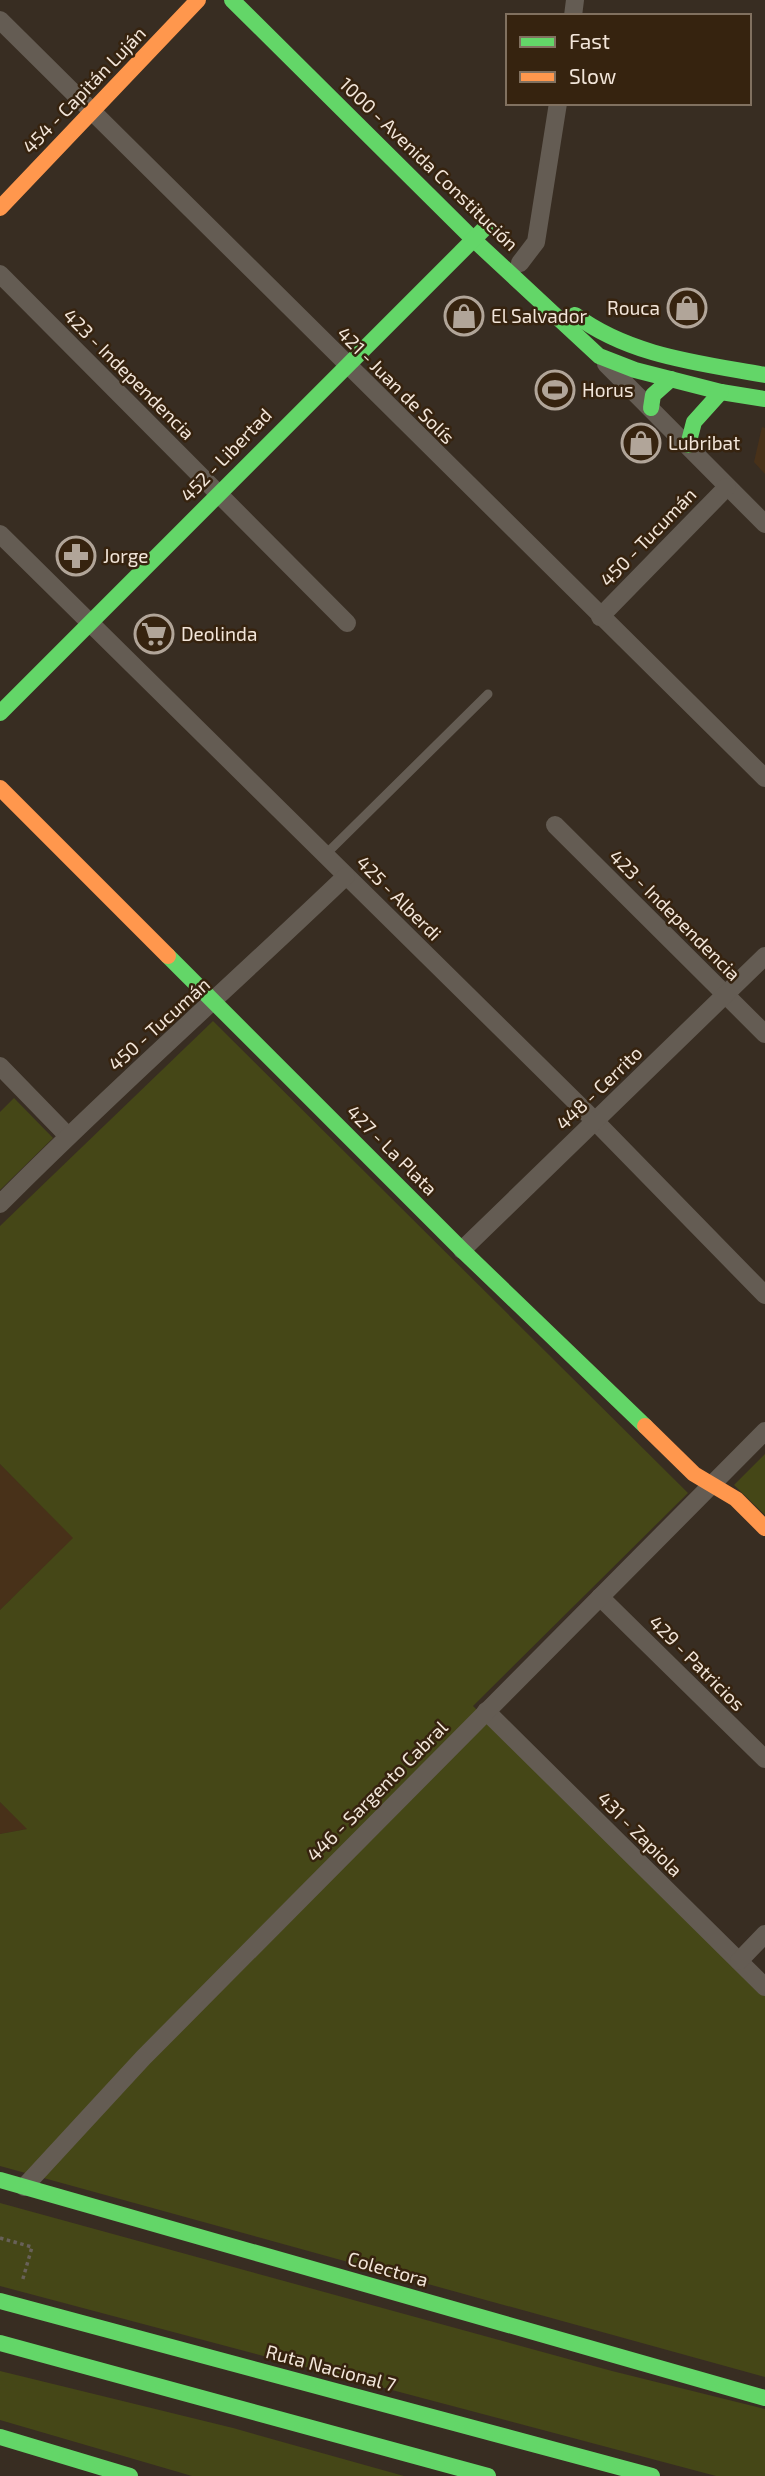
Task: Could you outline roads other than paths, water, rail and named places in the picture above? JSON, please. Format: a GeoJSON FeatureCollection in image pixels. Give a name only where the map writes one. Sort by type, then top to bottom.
{"type":"FeatureCollection","features":[{"type":"Feature","properties":{"kind":"main road","name":"454 - Capitán Luján"},"geometry":{"type":"LineString","coordinates":[[0,208],[198,0]]}},
{"type":"Feature","properties":{"kind":"main road","name":"1000 - Avenida Constitución"},"geometry":{"type":"LineString","coordinates":[[232,0],[479,233],[520,263],[581,321],[610,338],[648,351],[765,374]]}},
{"type":"Feature","properties":{"kind":"main road","name":"1000 - Avenida Constitución"},"geometry":{"type":"LineString","coordinates":[[371,114],[479,233],[599,356]]}},
{"type":"Feature","properties":{"kind":"main road","name":"452 - Libertad"},"geometry":{"type":"LineString","coordinates":[[0,713],[91,625],[345,365],[479,233]]}},
{"type":"Feature","properties":{"kind":"main road"},"geometry":{"type":"LineString","coordinates":[[599,356],[635,370],[720,391],[765,398]]}},
{"type":"Feature","properties":{"kind":"main road"},"geometry":{"type":"LineString","coordinates":[[651,408],[653,395],[671,379]]}},
{"type":"Feature","properties":{"kind":"main road"},"geometry":{"type":"LineString","coordinates":[[688,445],[694,422],[720,391]]}},
{"type":"Feature","properties":{"kind":"main road","name":"427 - La Plata"},"geometry":{"type":"LineString","coordinates":[[0,788],[216,1001],[462,1250],[694,1474],[736,1499],[765,1528]]}},
{"type":"Feature","properties":{"kind":"main road","name":"Colectora"},"geometry":{"type":"LineString","coordinates":[[0,2180],[765,2398]]}},
{"type":"Feature","properties":{"kind":"main road","name":"Ruta Nacional 7"},"geometry":{"type":"LineString","coordinates":[[0,2301],[652,2476]]}},
{"type":"Feature","properties":{"kind":"main road"},"geometry":{"type":"LineString","coordinates":[[0,2343],[488,2476]]}},
{"type":"Feature","properties":{"kind":"main road"},"geometry":{"type":"LineString","coordinates":[[0,2437],[130,2476]]}},
{"type":"Feature","properties":{"kind":"street","name":"421 - Juan de Solís"},"geometry":{"type":"LineString","coordinates":[[0,20],[345,365],[765,778]]}},
{"type":"Feature","properties":{"kind":"street"},"geometry":{"type":"LineString","coordinates":[[520,263],[536,242],[558,105]]}},
{"type":"Feature","properties":{"kind":"street","name":"423 - Independencia"},"geometry":{"type":"LineString","coordinates":[[0,274],[347,623]]}},
{"type":"Feature","properties":{"kind":"street"},"geometry":{"type":"LineString","coordinates":[[599,356],[765,524]]}},
{"type":"Feature","properties":{"kind":"street","name":"450 - Tucumán"},"geometry":{"type":"LineString","coordinates":[[600,617],[727,487]]}},
{"type":"Feature","properties":{"kind":"street","name":"425 - Alberdi"},"geometry":{"type":"LineString","coordinates":[[0,534],[595,1121],[765,1295]]}},
{"type":"Feature","properties":{"kind":"street","name":"423 - Independencia"},"geometry":{"type":"LineString","coordinates":[[555,825],[765,1034]]}},
{"type":"Feature","properties":{"kind":"street","name":"450 - Tucumán"},"geometry":{"type":"LineString","coordinates":[[0,1204],[68,1136],[216,1001],[346,876]]}},
{"type":"Feature","properties":{"kind":"street","name":"448 - Cerrito"},"geometry":{"type":"LineString","coordinates":[[462,1250],[765,956]]}},
{"type":"Feature","properties":{"kind":"street"},"geometry":{"type":"LineString","coordinates":[[0,1066],[68,1136]]}},
{"type":"Feature","properties":{"kind":"street","name":"446 - Sargento Cabral"},"geometry":{"type":"LineString","coordinates":[[24,2187],[143,2058],[765,1431]]}},
{"type":"Feature","properties":{"kind":"street","name":"429 - Patricios"},"geometry":{"type":"LineString","coordinates":[[600,1597],[765,1759]]}},
{"type":"Feature","properties":{"kind":"street","name":"431 - Zapiola"},"geometry":{"type":"LineString","coordinates":[[486,1711],[765,1987]]}},
{"type":"Feature","properties":{"kind":"street"},"geometry":{"type":"LineString","coordinates":[[739,1961],[765,1934]]}},
{"type":"Feature","properties":{"kind":"lane"},"geometry":{"type":"LineString","coordinates":[[325,855],[488,695]]}},
{"type":"Feature","properties":{"kind":"place","name":"Rouca"},"geometry":{"type":"Point","coordinates":[687,308]}},
{"type":"Feature","properties":{"kind":"place","name":"El Salvador"},"geometry":{"type":"Point","coordinates":[464,316]}},
{"type":"Feature","properties":{"kind":"place","name":"Horus"},"geometry":{"type":"Point","coordinates":[555,390]}},
{"type":"Feature","properties":{"kind":"place","name":"Lubribat"},"geometry":{"type":"Point","coordinates":[641,443]}},
{"type":"Feature","properties":{"kind":"place","name":"Jorge"},"geometry":{"type":"Point","coordinates":[76,556]}},
{"type":"Feature","properties":{"kind":"place","name":"Deolinda"},"geometry":{"type":"Point","coordinates":[154,634]}}]}
